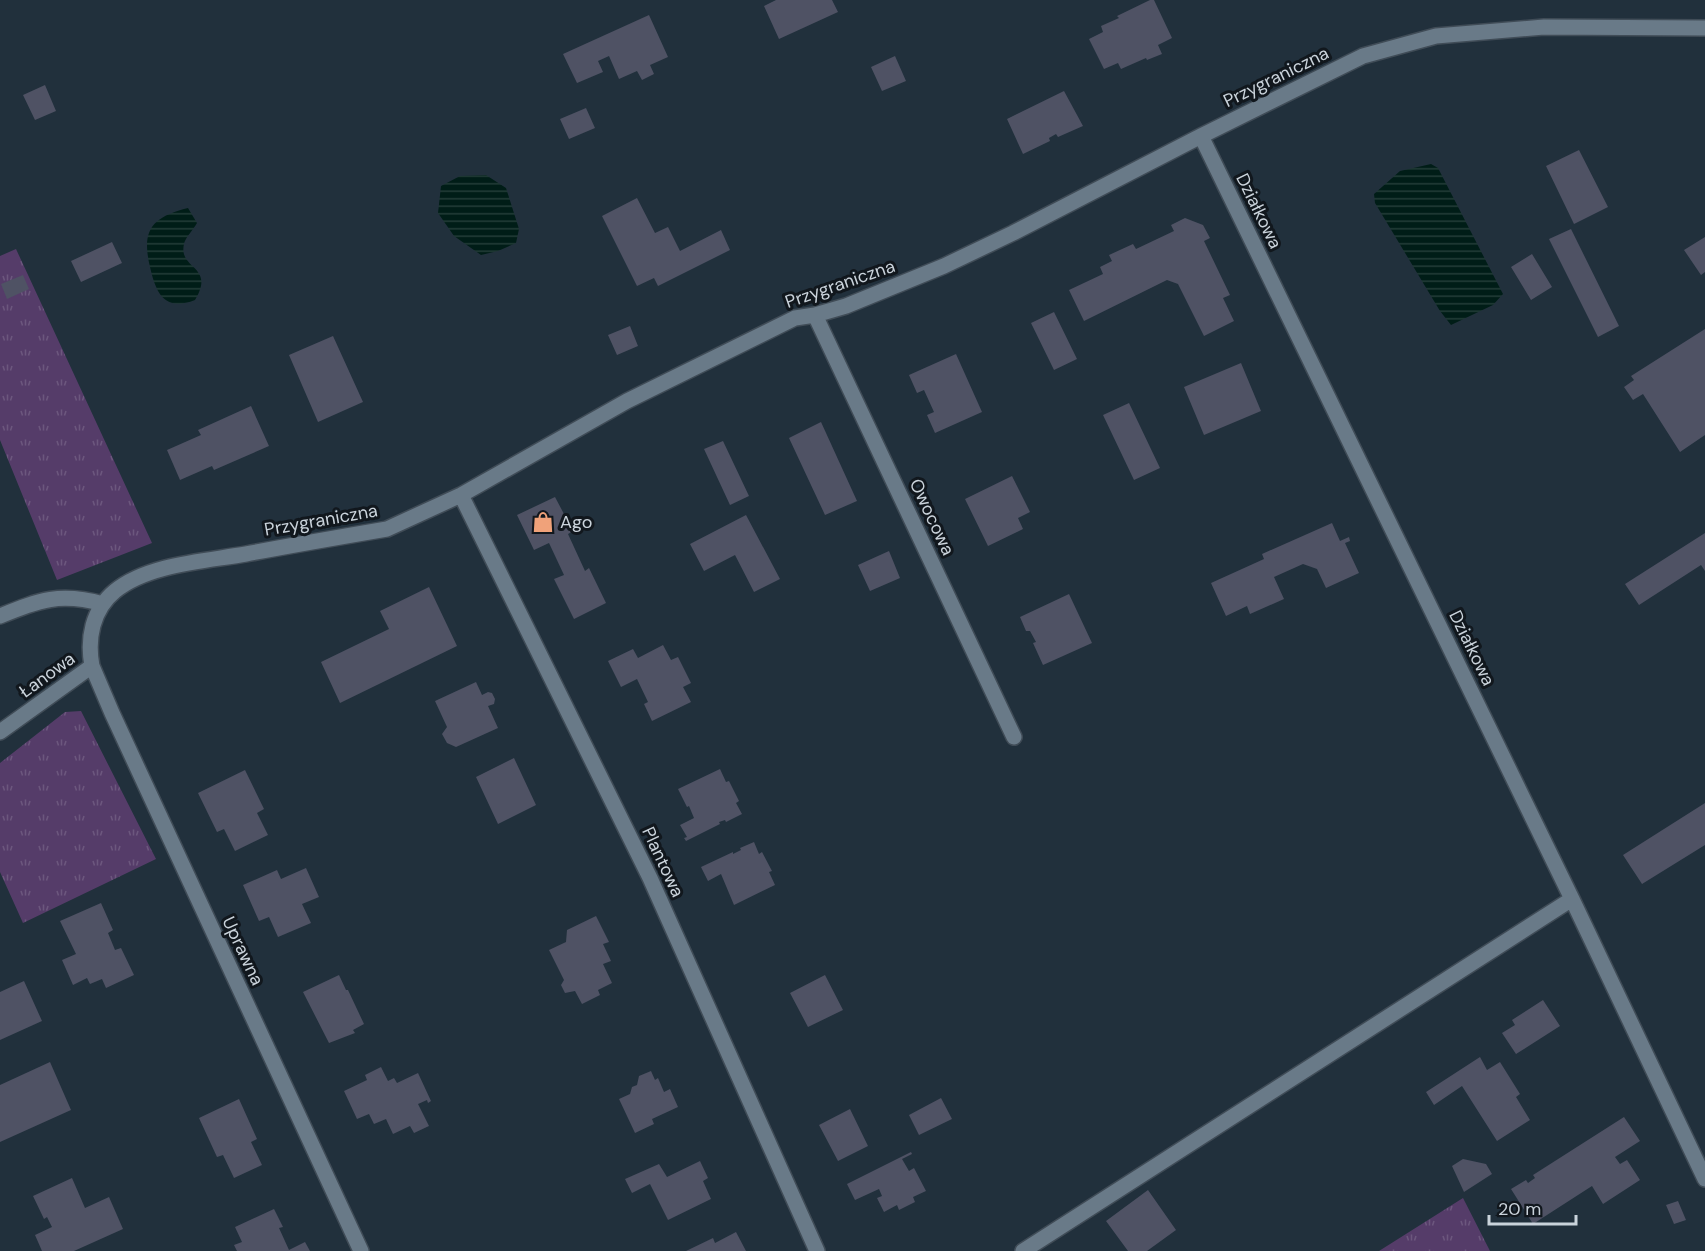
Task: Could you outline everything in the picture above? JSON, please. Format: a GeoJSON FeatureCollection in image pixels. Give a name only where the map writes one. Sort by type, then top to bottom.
{"type":"FeatureCollection","features":[{"type":"Feature","properties":{"kind":"street","name":"Przygraniczna"},"geometry":{"type":"LineString","coordinates":[[103,604],[113,592],[126,583],[166,568],[387,529],[461,495],[627,401],[795,318],[846,306],[944,266],[1363,56],[1436,36],[1544,27],[1705,28]]}},
{"type":"Feature","properties":{"kind":"street","name":"Działkowa"},"geometry":{"type":"LineString","coordinates":[[1201,136],[1572,899],[1705,1179]]}},
{"type":"Feature","properties":{"kind":"street","name":"Owocowa"},"geometry":{"type":"LineString","coordinates":[[815,315],[1014,737]]}},
{"type":"Feature","properties":{"kind":"street","name":"Plantowa"},"geometry":{"type":"LineString","coordinates":[[461,495],[650,878],[817,1251]]}},
{"type":"Feature","properties":{"kind":"street"},"geometry":{"type":"LineString","coordinates":[[0,616],[58,597],[83,598],[103,604]]}},
{"type":"Feature","properties":{"kind":"street","name":"Łanowa"},"geometry":{"type":"LineString","coordinates":[[0,732],[92,666],[90,637],[95,619],[103,604]]}},
{"type":"Feature","properties":{"kind":"street","name":"Uprawna"},"geometry":{"type":"LineString","coordinates":[[92,666],[361,1251]]}},
{"type":"Feature","properties":{"kind":"street"},"geometry":{"type":"LineString","coordinates":[[1023,1251],[1572,899]]}},
{"type":"Feature","properties":{"kind":"green space"},"geometry":{"type":"Polygon","coordinates":[[[16,249],[152,543],[57,580],[0,440],[0,256],[16,249]]]}},
{"type":"Feature","properties":{"kind":"green space"},"geometry":{"type":"Polygon","coordinates":[[[81,711],[156,859],[23,923],[0,872],[0,763],[65,712],[81,711]]]}},
{"type":"Feature","properties":{"kind":"green space"},"geometry":{"type":"Polygon","coordinates":[[[1463,1198],[1490,1251],[1379,1251],[1463,1198]]]}},
{"type":"Feature","properties":{"kind":"shaded area"},"geometry":{"type":"Polygon","coordinates":[[[1431,164],[1438,168],[1503,294],[1493,305],[1451,325],[1440,311],[1375,203],[1374,194],[1400,171],[1431,164]]]}},
{"type":"Feature","properties":{"kind":"shaded area"},"geometry":{"type":"Polygon","coordinates":[[[486,175],[506,188],[519,229],[516,243],[481,255],[454,236],[438,213],[441,186],[460,176],[486,175]]]}},
{"type":"Feature","properties":{"kind":"shaded area"},"geometry":{"type":"Polygon","coordinates":[[[188,208],[197,223],[187,237],[184,252],[186,259],[199,274],[200,289],[195,300],[176,304],[163,298],[155,285],[147,243],[152,227],[158,221],[188,208]]]}},
{"type":"Feature","properties":{"kind":"building"},"geometry":{"type":"Polygon","coordinates":[[[776,0],[832,0],[838,12],[779,39],[764,6],[776,0]]]}},
{"type":"Feature","properties":{"kind":"building"},"geometry":{"type":"Polygon","coordinates":[[[1154,0],[1172,38],[1158,45],[1162,54],[1121,69],[1118,63],[1104,69],[1089,39],[1103,32],[1101,26],[1154,0]]]}},
{"type":"Feature","properties":{"kind":"building"},"geometry":{"type":"Polygon","coordinates":[[[649,15],[668,57],[650,65],[654,74],[642,80],[637,71],[619,79],[609,56],[598,61],[603,72],[577,83],[563,54],[649,15]]]}},
{"type":"Feature","properties":{"kind":"building"},"geometry":{"type":"Polygon","coordinates":[[[895,56],[906,81],[882,91],[871,67],[895,56]]]}},
{"type":"Feature","properties":{"kind":"building"},"geometry":{"type":"Polygon","coordinates":[[[45,85],[56,111],[35,120],[23,95],[45,85]]]}},
{"type":"Feature","properties":{"kind":"building"},"geometry":{"type":"Polygon","coordinates":[[[1064,91],[1083,126],[1058,137],[1056,134],[1049,138],[1050,141],[1023,154],[1007,119],[1064,91]]]}},
{"type":"Feature","properties":{"kind":"building"},"geometry":{"type":"Polygon","coordinates":[[[586,108],[595,128],[569,139],[560,119],[586,108]]]}},
{"type":"Feature","properties":{"kind":"building"},"geometry":{"type":"Polygon","coordinates":[[[1579,150],[1608,207],[1574,224],[1546,166],[1579,150]]]}},
{"type":"Feature","properties":{"kind":"building"},"geometry":{"type":"Polygon","coordinates":[[[637,198],[655,233],[668,227],[680,251],[721,230],[730,250],[658,286],[654,278],[637,286],[602,216],[637,198]]]}},
{"type":"Feature","properties":{"kind":"building"},"geometry":{"type":"Polygon","coordinates":[[[1185,218],[1203,225],[1210,238],[1204,241],[1230,295],[1223,298],[1234,321],[1204,336],[1178,284],[1167,280],[1084,321],[1069,290],[1103,274],[1100,267],[1112,261],[1109,255],[1133,244],[1136,249],[1174,231],[1171,225],[1185,218]]]}},
{"type":"Feature","properties":{"kind":"building"},"geometry":{"type":"Polygon","coordinates":[[[1571,229],[1619,326],[1598,337],[1549,239],[1571,229]]]}},
{"type":"Feature","properties":{"kind":"building"},"geometry":{"type":"Polygon","coordinates":[[[1705,237],[1705,272],[1701,275],[1684,250],[1705,237]]]}},
{"type":"Feature","properties":{"kind":"building"},"geometry":{"type":"Polygon","coordinates":[[[112,242],[122,263],[81,282],[71,261],[112,242]]]}},
{"type":"Feature","properties":{"kind":"building"},"geometry":{"type":"Polygon","coordinates":[[[1532,254],[1552,287],[1531,300],[1511,267],[1532,254]]]}},
{"type":"Feature","properties":{"kind":"building"},"geometry":{"type":"Polygon","coordinates":[[[23,275],[29,289],[7,299],[1,284],[23,275]]]}},
{"type":"Feature","properties":{"kind":"building"},"geometry":{"type":"Polygon","coordinates":[[[1054,312],[1077,359],[1054,370],[1031,323],[1054,312]]]}},
{"type":"Feature","properties":{"kind":"building"},"geometry":{"type":"Polygon","coordinates":[[[630,326],[638,346],[617,355],[608,335],[630,326]]]}},
{"type":"Feature","properties":{"kind":"building"},"geometry":{"type":"Polygon","coordinates":[[[1705,329],[1705,435],[1680,452],[1643,394],[1633,400],[1624,387],[1634,380],[1631,376],[1705,329]]]}},
{"type":"Feature","properties":{"kind":"building"},"geometry":{"type":"Polygon","coordinates":[[[333,336],[363,402],[318,422],[289,355],[333,336]]]}},
{"type":"Feature","properties":{"kind":"building"},"geometry":{"type":"Polygon","coordinates":[[[956,354],[982,412],[935,433],[927,415],[934,412],[924,390],[917,393],[909,375],[956,354]]]}},
{"type":"Feature","properties":{"kind":"building"},"geometry":{"type":"Polygon","coordinates":[[[1241,363],[1261,411],[1204,435],[1184,387],[1241,363]]]}},
{"type":"Feature","properties":{"kind":"building"},"geometry":{"type":"Polygon","coordinates":[[[1129,403],[1160,468],[1134,480],[1103,415],[1129,403]]]}},
{"type":"Feature","properties":{"kind":"building"},"geometry":{"type":"Polygon","coordinates":[[[251,406],[269,446],[214,470],[212,466],[180,480],[167,450],[201,435],[198,430],[251,406]]]}},
{"type":"Feature","properties":{"kind":"building"},"geometry":{"type":"Polygon","coordinates":[[[821,422],[857,501],[825,515],[789,438],[821,422]]]}},
{"type":"Feature","properties":{"kind":"building"},"geometry":{"type":"Polygon","coordinates":[[[723,441],[749,496],[730,505],[704,449],[723,441]]]}},
{"type":"Feature","properties":{"kind":"building"},"geometry":{"type":"Polygon","coordinates":[[[1012,476],[1030,512],[1018,518],[1023,529],[988,546],[965,499],[1012,476]]]}},
{"type":"Feature","properties":{"kind":"building"},"geometry":{"type":"Polygon","coordinates":[[[555,497],[573,531],[568,534],[585,571],[589,568],[606,603],[574,619],[554,579],[564,575],[549,543],[534,550],[517,515],[555,497]]]}},
{"type":"Feature","properties":{"kind":"building"},"geometry":{"type":"Polygon","coordinates":[[[746,515],[780,579],[754,592],[735,555],[704,571],[690,544],[746,515]]]}},
{"type":"Feature","properties":{"kind":"building"},"geometry":{"type":"Polygon","coordinates":[[[1332,523],[1340,541],[1349,537],[1350,541],[1345,543],[1359,573],[1326,588],[1317,569],[1303,564],[1274,577],[1284,599],[1250,614],[1247,606],[1226,616],[1211,583],[1264,559],[1262,554],[1332,523]]]}},
{"type":"Feature","properties":{"kind":"building"},"geometry":{"type":"Polygon","coordinates":[[[1705,533],[1705,571],[1701,565],[1639,605],[1625,584],[1705,533]]]}},
{"type":"Feature","properties":{"kind":"building"},"geometry":{"type":"Polygon","coordinates":[[[889,551],[900,578],[870,591],[858,565],[889,551]]]}},
{"type":"Feature","properties":{"kind":"building"},"geometry":{"type":"Polygon","coordinates":[[[429,587],[457,646],[340,703],[321,662],[389,629],[380,611],[429,587]]]}},
{"type":"Feature","properties":{"kind":"building"},"geometry":{"type":"Polygon","coordinates":[[[1069,594],[1092,643],[1043,665],[1033,643],[1036,642],[1030,631],[1026,631],[1020,617],[1069,594]]]}},
{"type":"Feature","properties":{"kind":"building"},"geometry":{"type":"Polygon","coordinates":[[[663,645],[671,660],[678,657],[691,683],[683,687],[691,702],[652,721],[644,704],[648,702],[637,679],[621,687],[608,661],[633,649],[638,658],[663,645]]]}},
{"type":"Feature","properties":{"kind":"building"},"geometry":{"type":"Polygon","coordinates":[[[476,682],[482,695],[492,693],[495,699],[494,704],[488,706],[498,728],[456,747],[447,743],[442,734],[447,727],[435,701],[476,682]]]}},
{"type":"Feature","properties":{"kind":"building"},"geometry":{"type":"Polygon","coordinates":[[[514,758],[536,805],[498,824],[476,777],[514,758]]]}},
{"type":"Feature","properties":{"kind":"building"},"geometry":{"type":"Polygon","coordinates":[[[720,769],[739,801],[736,803],[742,814],[726,822],[725,820],[719,822],[720,824],[686,841],[684,838],[687,837],[680,825],[694,818],[678,789],[720,769]]]}},
{"type":"Feature","properties":{"kind":"building"},"geometry":{"type":"Polygon","coordinates":[[[245,770],[264,809],[257,813],[268,835],[235,851],[224,829],[217,832],[198,793],[245,770]]]}},
{"type":"Feature","properties":{"kind":"building"},"geometry":{"type":"Polygon","coordinates":[[[1705,803],[1705,845],[1642,884],[1623,855],[1705,803]]]}},
{"type":"Feature","properties":{"kind":"building"},"geometry":{"type":"Polygon","coordinates":[[[754,842],[759,854],[762,852],[772,871],[769,872],[775,885],[734,905],[721,874],[708,881],[701,867],[733,852],[733,854],[754,842]]]}},
{"type":"Feature","properties":{"kind":"building"},"geometry":{"type":"Polygon","coordinates":[[[306,868],[319,897],[302,904],[311,923],[278,937],[269,917],[259,921],[243,885],[277,870],[281,879],[306,868]]]}},
{"type":"Feature","properties":{"kind":"building"},"geometry":{"type":"Polygon","coordinates":[[[101,903],[113,930],[108,933],[115,950],[121,948],[134,975],[106,988],[102,979],[90,984],[87,978],[73,985],[62,960],[76,954],[60,921],[101,903]]]}},
{"type":"Feature","properties":{"kind":"building"},"geometry":{"type":"Polygon","coordinates":[[[596,916],[609,942],[603,944],[611,961],[603,964],[612,983],[598,990],[600,995],[582,1004],[575,991],[565,993],[561,985],[564,980],[549,950],[566,942],[567,930],[596,916]]]}},
{"type":"Feature","properties":{"kind":"building"},"geometry":{"type":"Polygon","coordinates":[[[339,975],[364,1024],[353,1030],[355,1033],[329,1043],[303,992],[339,975]]]}},
{"type":"Feature","properties":{"kind":"building"},"geometry":{"type":"Polygon","coordinates":[[[825,975],[843,1010],[808,1027],[790,993],[825,975]]]}},
{"type":"Feature","properties":{"kind":"building"},"geometry":{"type":"Polygon","coordinates":[[[24,981],[42,1021],[0,1040],[0,992],[24,981]]]}},
{"type":"Feature","properties":{"kind":"building"},"geometry":{"type":"Polygon","coordinates":[[[1543,1000],[1560,1026],[1516,1054],[1502,1033],[1515,1025],[1512,1020],[1543,1000]]]}},
{"type":"Feature","properties":{"kind":"building"},"geometry":{"type":"Polygon","coordinates":[[[1480,1057],[1487,1070],[1500,1062],[1520,1094],[1516,1097],[1530,1120],[1497,1141],[1462,1086],[1434,1105],[1426,1092],[1480,1057]]]}},
{"type":"Feature","properties":{"kind":"building"},"geometry":{"type":"Polygon","coordinates":[[[50,1062],[71,1110],[0,1142],[0,1085],[50,1062]]]}},
{"type":"Feature","properties":{"kind":"building"},"geometry":{"type":"Polygon","coordinates":[[[381,1067],[388,1081],[394,1078],[397,1083],[418,1073],[431,1101],[428,1103],[427,1100],[418,1104],[429,1126],[414,1133],[410,1126],[393,1134],[386,1119],[374,1124],[369,1114],[357,1119],[344,1091],[367,1080],[365,1075],[381,1067]]]}},
{"type":"Feature","properties":{"kind":"building"},"geometry":{"type":"Polygon","coordinates":[[[651,1071],[655,1080],[658,1078],[664,1092],[670,1089],[678,1107],[652,1119],[654,1124],[635,1133],[619,1099],[630,1094],[632,1087],[637,1085],[639,1076],[651,1071]]]}},
{"type":"Feature","properties":{"kind":"building"},"geometry":{"type":"Polygon","coordinates":[[[941,1098],[952,1119],[919,1135],[909,1115],[941,1098]]]}},
{"type":"Feature","properties":{"kind":"building"},"geometry":{"type":"Polygon","coordinates":[[[239,1099],[257,1139],[251,1142],[262,1165],[234,1178],[223,1155],[217,1157],[199,1118],[239,1099]]]}},
{"type":"Feature","properties":{"kind":"building"},"geometry":{"type":"Polygon","coordinates":[[[850,1109],[868,1146],[838,1161],[819,1125],[850,1109]]]}},
{"type":"Feature","properties":{"kind":"building"},"geometry":{"type":"Polygon","coordinates":[[[1624,1117],[1640,1141],[1615,1157],[1620,1164],[1627,1160],[1640,1180],[1603,1204],[1592,1186],[1533,1224],[1511,1189],[1526,1180],[1528,1183],[1535,1178],[1533,1175],[1624,1117]]]}},
{"type":"Feature","properties":{"kind":"building"},"geometry":{"type":"Polygon","coordinates":[[[911,1152],[912,1154],[902,1159],[909,1171],[914,1168],[926,1191],[913,1197],[915,1202],[899,1210],[897,1205],[884,1212],[877,1198],[882,1196],[879,1189],[855,1200],[847,1184],[911,1152]]]}},
{"type":"Feature","properties":{"kind":"building"},"geometry":{"type":"Polygon","coordinates":[[[1463,1159],[1486,1164],[1492,1174],[1464,1192],[1452,1166],[1463,1159]]]}},
{"type":"Feature","properties":{"kind":"building"},"geometry":{"type":"Polygon","coordinates":[[[700,1161],[708,1178],[703,1181],[711,1199],[668,1220],[650,1184],[632,1193],[625,1179],[659,1164],[667,1177],[700,1161]]]}},
{"type":"Feature","properties":{"kind":"building"},"geometry":{"type":"Polygon","coordinates":[[[72,1178],[85,1208],[109,1197],[123,1229],[74,1251],[42,1251],[35,1235],[52,1227],[47,1217],[44,1219],[33,1196],[72,1178]]]}},
{"type":"Feature","properties":{"kind":"building"},"geometry":{"type":"Polygon","coordinates":[[[1148,1190],[1176,1230],[1147,1251],[1128,1251],[1106,1221],[1148,1190]]]}},
{"type":"Feature","properties":{"kind":"building"},"geometry":{"type":"Polygon","coordinates":[[[1678,1201],[1686,1220],[1674,1224],[1666,1205],[1678,1201]]]}},
{"type":"Feature","properties":{"kind":"building"},"geometry":{"type":"Polygon","coordinates":[[[274,1209],[283,1227],[279,1228],[289,1250],[305,1242],[310,1251],[237,1251],[234,1245],[242,1242],[235,1227],[274,1209]]]}},
{"type":"Feature","properties":{"kind":"building"},"geometry":{"type":"Polygon","coordinates":[[[736,1232],[746,1251],[686,1251],[713,1238],[715,1243],[736,1232]]]}},
{"type":"Feature","properties":{"kind":"place","name":"Ago"},"geometry":{"type":"Point","coordinates":[543,522]}}]}
